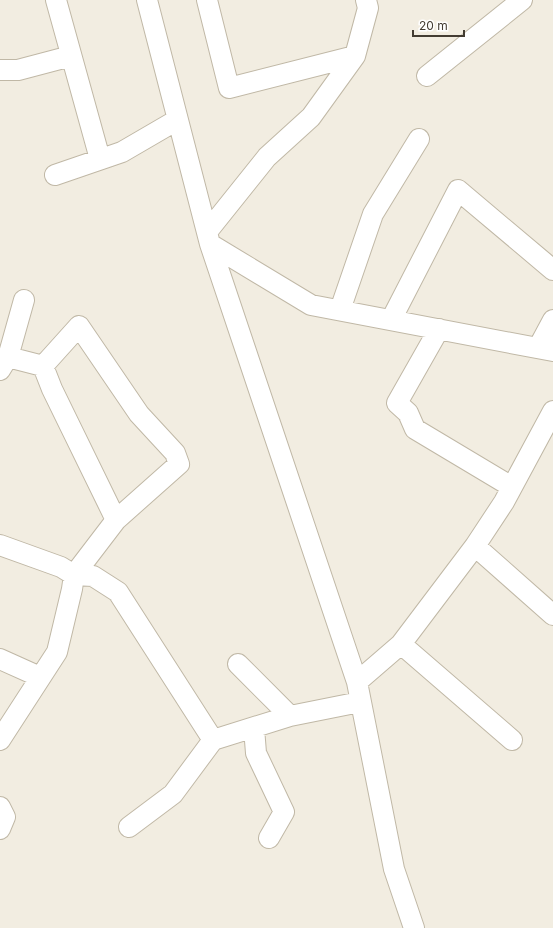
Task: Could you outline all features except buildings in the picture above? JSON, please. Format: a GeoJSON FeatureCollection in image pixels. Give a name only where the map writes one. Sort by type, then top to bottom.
{"type":"FeatureCollection","features":[{"type":"Feature","properties":{"kind":"street"},"geometry":{"type":"LineString","coordinates":[[56,0],[100,159]]}},
{"type":"Feature","properties":{"kind":"street"},"geometry":{"type":"LineString","coordinates":[[148,0],[177,120],[208,238],[357,682],[394,869],[414,928]]}},
{"type":"Feature","properties":{"kind":"street"},"geometry":{"type":"LineString","coordinates":[[207,0],[229,88],[355,56]]}},
{"type":"Feature","properties":{"kind":"street"},"geometry":{"type":"LineString","coordinates":[[208,238],[267,157],[311,117],[355,56],[368,8],[366,0]]}},
{"type":"Feature","properties":{"kind":"street"},"geometry":{"type":"LineString","coordinates":[[427,76],[522,0]]}},
{"type":"Feature","properties":{"kind":"street"},"geometry":{"type":"LineString","coordinates":[[0,70],[18,70],[71,56]]}},
{"type":"Feature","properties":{"kind":"street"},"geometry":{"type":"LineString","coordinates":[[55,175],[122,152],[177,120]]}},
{"type":"Feature","properties":{"kind":"street"},"geometry":{"type":"LineString","coordinates":[[340,310],[373,214],[419,139]]}},
{"type":"Feature","properties":{"kind":"street"},"geometry":{"type":"LineString","coordinates":[[391,320],[458,190],[553,270]]}},
{"type":"Feature","properties":{"kind":"street"},"geometry":{"type":"LineString","coordinates":[[208,238],[311,305],[546,349],[553,320]]}},
{"type":"Feature","properties":{"kind":"street"},"geometry":{"type":"LineString","coordinates":[[24,300],[4,364],[43,366]]}},
{"type":"Feature","properties":{"kind":"street"},"geometry":{"type":"LineString","coordinates":[[0,740],[57,652],[74,575],[116,520],[179,464],[175,453],[139,414],[79,326],[43,366]]}},
{"type":"Feature","properties":{"kind":"street"},"geometry":{"type":"LineString","coordinates":[[439,329],[397,403],[408,412],[416,429],[512,487]]}},
{"type":"Feature","properties":{"kind":"street"},"geometry":{"type":"LineString","coordinates":[[43,366],[52,389],[116,520]]}},
{"type":"Feature","properties":{"kind":"street"},"geometry":{"type":"LineString","coordinates":[[357,682],[401,644],[475,546],[504,502],[553,411]]}},
{"type":"Feature","properties":{"kind":"street"},"geometry":{"type":"LineString","coordinates":[[0,545],[61,567],[74,575],[93,576],[118,592],[213,740]]}},
{"type":"Feature","properties":{"kind":"street"},"geometry":{"type":"LineString","coordinates":[[475,546],[553,615]]}},
{"type":"Feature","properties":{"kind":"street"},"geometry":{"type":"LineString","coordinates":[[401,644],[512,740]]}},
{"type":"Feature","properties":{"kind":"street"},"geometry":{"type":"LineString","coordinates":[[0,659],[40,677]]}},
{"type":"Feature","properties":{"kind":"street"},"geometry":{"type":"LineString","coordinates":[[238,664],[290,716]]}},
{"type":"Feature","properties":{"kind":"street"},"geometry":{"type":"LineString","coordinates":[[129,827],[173,794],[213,740],[290,716],[360,702]]}},
{"type":"Feature","properties":{"kind":"street"},"geometry":{"type":"LineString","coordinates":[[254,728],[256,752],[284,812],[268,838]]}},
{"type":"Feature","properties":{"kind":"street"},"geometry":{"type":"LineString","coordinates":[[0,807],[6,817],[0,829]]}}]}
